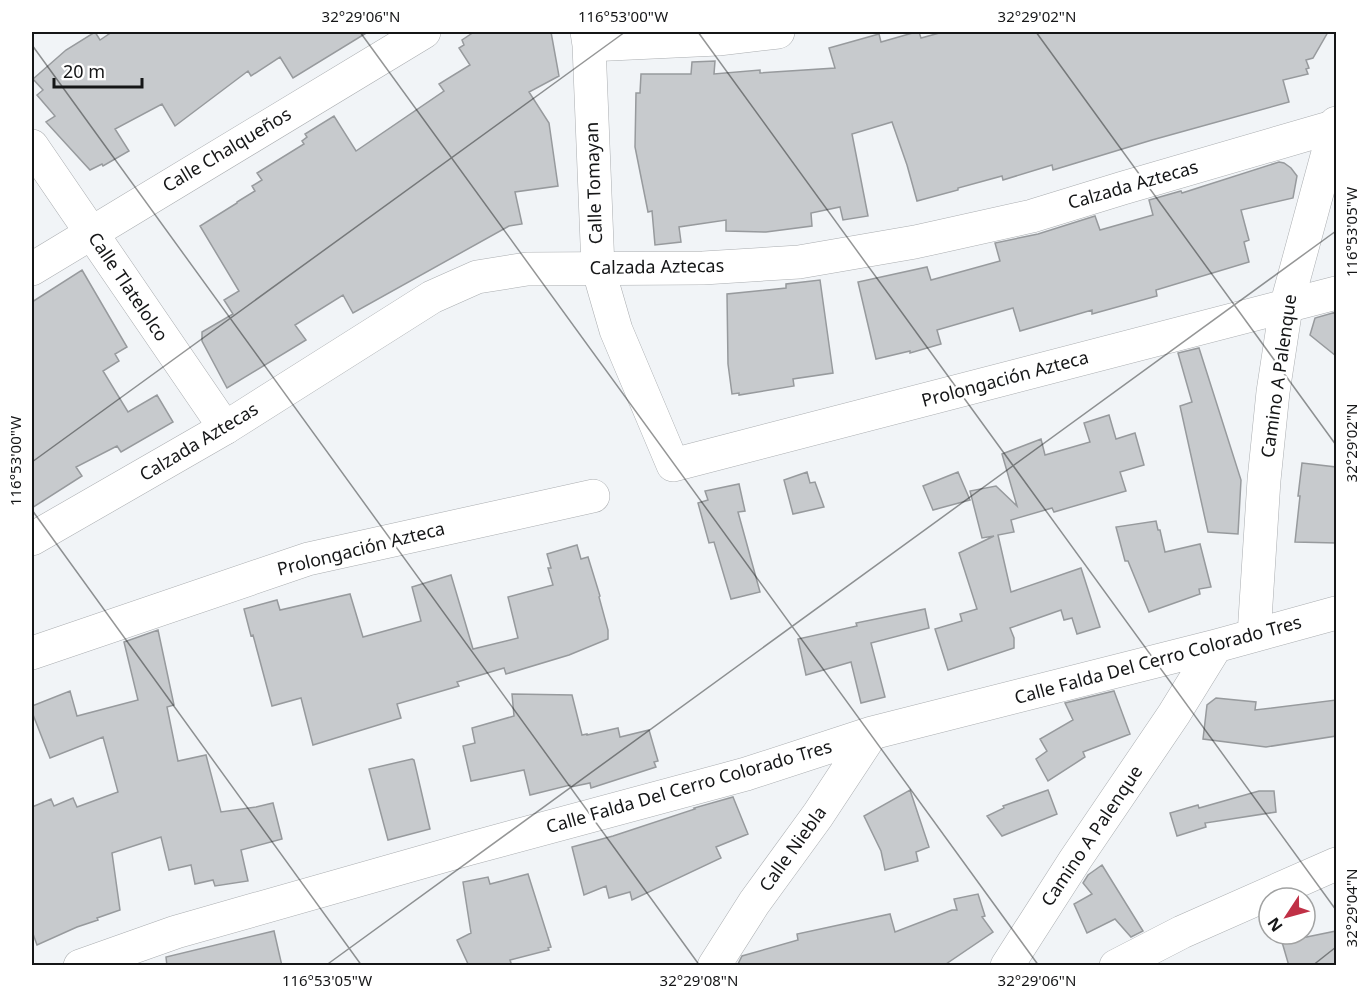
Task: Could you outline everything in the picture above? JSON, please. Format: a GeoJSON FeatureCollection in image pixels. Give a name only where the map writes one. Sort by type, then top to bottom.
{"type":"FeatureCollection","features":[{"type":"Feature","properties":{"kind":"street","name":"Calle Chalqueños"},"geometry":{"type":"LineString","coordinates":[[32,269],[424,32]]}},
{"type":"Feature","properties":{"kind":"street"},"geometry":{"type":"LineString","coordinates":[[588,38],[718,39],[778,32]]}},
{"type":"Feature","properties":{"kind":"street","name":"Calle Tomayan"},"geometry":{"type":"LineString","coordinates":[[588,38],[598,268],[616,330],[673,465]]}},
{"type":"Feature","properties":{"kind":"street","name":"Calzada Aztecas"},"geometry":{"type":"LineString","coordinates":[[32,539],[225,428],[432,297],[477,277],[527,269],[703,268],[799,262],[915,242],[1032,216],[1336,125]]}},
{"type":"Feature","properties":{"kind":"street","name":"Camino A Palenque"},"geometry":{"type":"LineString","coordinates":[[1254,635],[1273,392],[1286,307],[1336,125]]}},
{"type":"Feature","properties":{"kind":"street","name":"Calle Tlatelolco"},"geometry":{"type":"LineString","coordinates":[[32,146],[225,428]]}},
{"type":"Feature","properties":{"kind":"street","name":"Prolongación Azteca"},"geometry":{"type":"LineString","coordinates":[[673,465],[1336,293]]}},
{"type":"Feature","properties":{"kind":"street","name":"Prolongación Azteca"},"geometry":{"type":"LineString","coordinates":[[32,653],[308,559],[593,496]]}},
{"type":"Feature","properties":{"kind":"street","name":"Calle Falda Del Cerro Colorado Tres"},"geometry":{"type":"LineString","coordinates":[[80,966],[176,932],[479,846],[746,774],[872,733],[1216,646],[1336,613]]}},
{"type":"Feature","properties":{"kind":"street","name":"Camino A Palenque"},"geometry":{"type":"LineString","coordinates":[[1007,966],[1075,860],[1174,714],[1216,646]]}},
{"type":"Feature","properties":{"kind":"street","name":"Calle Niebla"},"geometry":{"type":"LineString","coordinates":[[714,966],[754,903],[818,815],[872,733]]}},
{"type":"Feature","properties":{"kind":"street"},"geometry":{"type":"LineString","coordinates":[[1116,966],[1182,932],[1336,864]]}},
{"type":"Feature","properties":{"kind":"building"},"geometry":{"type":"Polygon","coordinates":[[[95,32],[100,40],[112,32],[368,32],[293,78],[280,57],[251,76],[248,71],[175,126],[162,104],[115,129],[129,151],[103,166],[102,164],[90,170],[46,122],[55,116],[37,95],[43,90],[33,79],[66,50],[95,32]]]}},
{"type":"Feature","properties":{"kind":"building"},"geometry":{"type":"Polygon","coordinates":[[[474,32],[551,32],[559,76],[529,92],[549,123],[558,186],[515,192],[522,224],[509,226],[353,313],[343,295],[295,325],[306,340],[227,388],[202,341],[202,332],[233,314],[224,300],[239,291],[200,226],[255,191],[252,186],[262,180],[257,173],[304,144],[302,141],[307,137],[305,134],[334,116],[356,151],[444,91],[439,84],[470,65],[459,48],[464,45],[462,40],[474,32]]]}},
{"type":"Feature","properties":{"kind":"building"},"geometry":{"type":"Polygon","coordinates":[[[919,32],[921,38],[943,32],[1328,32],[1313,58],[1306,60],[1309,68],[1306,69],[1308,74],[1283,80],[1289,102],[1053,170],[1052,165],[1003,180],[1002,176],[917,201],[892,122],[852,134],[868,216],[843,220],[840,207],[811,213],[812,226],[766,232],[726,231],[726,220],[679,227],[681,242],[655,245],[652,211],[648,212],[635,147],[636,93],[640,93],[641,74],[691,74],[692,62],[715,61],[714,74],[835,68],[829,48],[879,34],[881,42],[919,32]]]}},
{"type":"Feature","properties":{"kind":"building"},"geometry":{"type":"Polygon","coordinates":[[[1279,162],[1291,168],[1297,176],[1293,198],[1241,210],[1249,240],[1244,242],[1249,262],[1156,290],[1157,296],[1092,314],[1092,310],[1020,331],[1013,308],[937,330],[941,344],[876,359],[858,282],[927,267],[931,280],[1000,261],[995,243],[1038,234],[1095,216],[1100,230],[1153,215],[1149,200],[1181,191],[1182,193],[1279,162]]]}},
{"type":"Feature","properties":{"kind":"building"},"geometry":{"type":"Polygon","coordinates":[[[82,270],[127,347],[115,354],[119,361],[103,371],[128,412],[157,395],[173,422],[121,452],[117,446],[76,467],[82,476],[32,508],[32,302],[82,270]]]}},
{"type":"Feature","properties":{"kind":"building"},"geometry":{"type":"Polygon","coordinates":[[[820,280],[833,373],[793,379],[794,386],[739,395],[739,393],[732,394],[728,364],[727,294],[786,288],[786,284],[820,280]]]}},
{"type":"Feature","properties":{"kind":"building"},"geometry":{"type":"Polygon","coordinates":[[[1336,312],[1336,356],[1310,335],[1315,318],[1336,312]]]}},
{"type":"Feature","properties":{"kind":"building"},"geometry":{"type":"Polygon","coordinates":[[[1199,348],[1241,480],[1238,534],[1208,532],[1180,406],[1192,402],[1178,353],[1199,348]]]}},
{"type":"Feature","properties":{"kind":"building"},"geometry":{"type":"Polygon","coordinates":[[[1109,415],[1116,439],[1135,433],[1144,465],[1120,472],[1126,491],[1054,512],[1052,508],[1011,520],[1014,532],[998,535],[1011,592],[1081,568],[1100,627],[1077,634],[1072,618],[1064,620],[1061,610],[1010,628],[1014,638],[1014,648],[948,670],[935,629],[962,621],[960,614],[977,609],[959,553],[994,536],[982,538],[970,491],[996,486],[1017,506],[1002,454],[1041,439],[1045,455],[1090,442],[1084,423],[1109,415]]]}},
{"type":"Feature","properties":{"kind":"building"},"geometry":{"type":"Polygon","coordinates":[[[1302,463],[1336,467],[1336,543],[1295,542],[1302,463]]]}},
{"type":"Feature","properties":{"kind":"building"},"geometry":{"type":"Polygon","coordinates":[[[807,472],[810,483],[815,482],[824,507],[793,514],[784,480],[807,472]]]}},
{"type":"Feature","properties":{"kind":"building"},"geometry":{"type":"Polygon","coordinates":[[[958,472],[970,500],[933,510],[923,486],[958,472]]]}},
{"type":"Feature","properties":{"kind":"building"},"geometry":{"type":"Polygon","coordinates":[[[739,484],[745,511],[738,512],[760,592],[731,599],[714,542],[709,543],[698,503],[708,500],[705,491],[739,484]]]}},
{"type":"Feature","properties":{"kind":"building"},"geometry":{"type":"Polygon","coordinates":[[[1156,521],[1165,552],[1200,544],[1211,587],[1199,589],[1200,594],[1149,612],[1128,561],[1125,561],[1116,527],[1156,521]]]}},
{"type":"Feature","properties":{"kind":"building"},"geometry":{"type":"Polygon","coordinates":[[[577,545],[581,559],[588,557],[600,596],[608,639],[569,655],[506,674],[504,668],[457,682],[459,686],[397,704],[401,718],[313,745],[301,698],[272,706],[244,609],[277,600],[280,610],[350,594],[363,637],[421,621],[412,587],[451,575],[473,649],[518,638],[508,597],[553,585],[547,554],[577,545]]]}},
{"type":"Feature","properties":{"kind":"building"},"geometry":{"type":"Polygon","coordinates":[[[925,609],[929,628],[871,643],[885,697],[861,703],[851,662],[806,675],[798,639],[857,626],[856,623],[925,609]]]}},
{"type":"Feature","properties":{"kind":"building"},"geometry":{"type":"Polygon","coordinates":[[[158,630],[174,705],[167,707],[178,761],[206,755],[221,812],[273,803],[282,839],[241,850],[248,881],[215,886],[213,880],[195,884],[191,865],[169,870],[161,837],[112,853],[120,910],[37,945],[32,931],[32,807],[51,799],[54,806],[73,798],[77,807],[118,792],[103,737],[50,758],[32,712],[32,706],[70,691],[77,716],[138,700],[124,642],[158,630]]]}},
{"type":"Feature","properties":{"kind":"building"},"geometry":{"type":"Polygon","coordinates":[[[1114,691],[1130,734],[1083,752],[1085,757],[1048,781],[1036,759],[1047,751],[1040,739],[1073,720],[1065,703],[1114,691]]]}},
{"type":"Feature","properties":{"kind":"building"},"geometry":{"type":"Polygon","coordinates":[[[512,694],[572,695],[582,735],[618,728],[620,737],[649,730],[658,761],[654,762],[656,767],[591,788],[590,783],[571,787],[570,785],[530,795],[524,770],[471,781],[463,746],[475,743],[472,728],[514,716],[512,694]]]}},
{"type":"Feature","properties":{"kind":"building"},"geometry":{"type":"Polygon","coordinates":[[[1216,698],[1256,702],[1255,710],[1336,700],[1336,736],[1266,747],[1203,739],[1207,705],[1216,698]]]}},
{"type":"Feature","properties":{"kind":"building"},"geometry":{"type":"Polygon","coordinates":[[[412,759],[430,829],[388,840],[369,769],[412,759]]]}},
{"type":"Feature","properties":{"kind":"building"},"geometry":{"type":"Polygon","coordinates":[[[910,790],[929,847],[916,852],[918,861],[885,870],[881,851],[864,816],[910,790]]]}},
{"type":"Feature","properties":{"kind":"building"},"geometry":{"type":"Polygon","coordinates":[[[1048,790],[1057,814],[1002,836],[987,816],[1004,808],[1003,806],[1048,790]]]}},
{"type":"Feature","properties":{"kind":"building"},"geometry":{"type":"Polygon","coordinates":[[[1259,791],[1274,791],[1276,812],[1205,823],[1206,827],[1177,836],[1170,813],[1198,805],[1199,808],[1259,791]]]}},
{"type":"Feature","properties":{"kind":"building"},"geometry":{"type":"Polygon","coordinates":[[[733,797],[748,834],[716,847],[721,858],[632,900],[630,892],[609,898],[606,886],[584,895],[572,847],[733,797]]]}},
{"type":"Feature","properties":{"kind":"building"},"geometry":{"type":"Polygon","coordinates":[[[1102,865],[1143,931],[1131,937],[1115,919],[1087,933],[1074,904],[1092,894],[1083,883],[1088,875],[1102,865]]]}},
{"type":"Feature","properties":{"kind":"building"},"geometry":{"type":"Polygon","coordinates":[[[528,874],[551,947],[548,948],[549,950],[510,960],[512,966],[469,966],[457,940],[471,933],[463,882],[488,877],[490,884],[528,874]]]}},
{"type":"Feature","properties":{"kind":"building"},"geometry":{"type":"Polygon","coordinates":[[[978,894],[985,916],[982,917],[993,932],[943,966],[737,966],[742,956],[798,940],[797,934],[890,914],[895,932],[957,910],[954,899],[978,894]]]}},
{"type":"Feature","properties":{"kind":"building"},"geometry":{"type":"Polygon","coordinates":[[[274,931],[282,966],[167,966],[166,957],[274,931]]]}},
{"type":"Feature","properties":{"kind":"building"},"geometry":{"type":"Polygon","coordinates":[[[1336,931],[1336,966],[1289,966],[1283,946],[1317,946],[1317,935],[1336,931]]]}}]}
